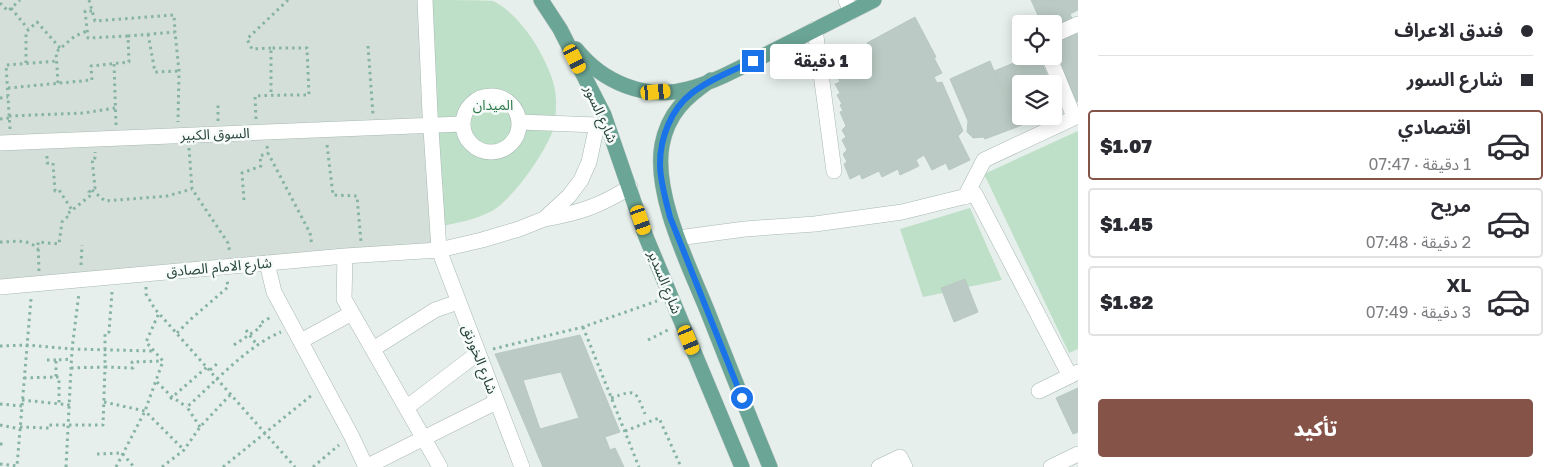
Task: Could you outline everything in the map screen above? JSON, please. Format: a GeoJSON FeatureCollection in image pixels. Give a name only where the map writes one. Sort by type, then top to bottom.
{"type":"FeatureCollection","features":[{"type":"Feature","properties":{"kind":"main road","name":"شارع السور"},"geometry":{"type":"LineString","coordinates":[[541,0],[560,29],[604,115],[617,150]]}},
{"type":"Feature","properties":{"kind":"main road"},"geometry":{"type":"LineString","coordinates":[[560,29],[580,55],[598,72],[626,87],[656,92],[686,90],[711,80],[816,29],[848,6],[874,0]]}},
{"type":"Feature","properties":{"kind":"main road","name":"شارع السدير"},"geometry":{"type":"LineString","coordinates":[[711,80],[691,94],[679,106],[667,126],[662,144],[660,165],[664,190],[678,238],[770,467]]}},
{"type":"Feature","properties":{"kind":"main road","name":"شارع السدير"},"geometry":{"type":"LineString","coordinates":[[617,150],[646,237],[742,467]]}},
{"type":"Feature","properties":{"kind":"main road"},"geometry":{"type":"LineString","coordinates":[[717,408],[742,398]]}},
{"type":"Feature","properties":{"kind":"street","name":"شارع الخورنق"},"geometry":{"type":"LineString","coordinates":[[425,0],[439,250],[522,467]]}},
{"type":"Feature","properties":{"kind":"street"},"geometry":{"type":"LineString","coordinates":[[1062,32],[1078,24]]}},
{"type":"Feature","properties":{"kind":"street"},"geometry":{"type":"LineString","coordinates":[[816,29],[834,171]]}},
{"type":"Feature","properties":{"kind":"street"},"geometry":{"type":"LineString","coordinates":[[965,197],[984,160],[1076,116],[1053,65]]}},
{"type":"Feature","properties":{"kind":"street"},"geometry":{"type":"LineString","coordinates":[[489,95],[498,96],[513,106],[520,122],[519,132],[515,140],[501,151],[492,152],[482,151],[474,146],[467,139],[462,124],[465,111],[471,103],[489,95]]}},
{"type":"Feature","properties":{"kind":"street"},"geometry":{"type":"LineString","coordinates":[[520,122],[597,125],[589,162],[581,180],[569,196],[544,219]]}},
{"type":"Feature","properties":{"kind":"street","name":"السوق الكبير"},"geometry":{"type":"LineString","coordinates":[[5,143],[462,124]]}},
{"type":"Feature","properties":{"kind":"street"},"geometry":{"type":"LineString","coordinates":[[544,219],[588,209],[608,201],[630,187]]}},
{"type":"Feature","properties":{"kind":"street"},"geometry":{"type":"LineString","coordinates":[[678,238],[745,229],[814,224],[902,212],[975,194],[1074,374],[1039,392]]}},
{"type":"Feature","properties":{"kind":"street","name":"شارع الامام الصادق"},"geometry":{"type":"LineString","coordinates":[[0,287],[345,256],[439,250],[482,240],[544,219]]}},
{"type":"Feature","properties":{"kind":"street"},"geometry":{"type":"LineString","coordinates":[[345,256],[344,299],[440,467]]}},
{"type":"Feature","properties":{"kind":"street"},"geometry":{"type":"LineString","coordinates":[[267,263],[274,292],[351,434],[366,467],[496,402]]}},
{"type":"Feature","properties":{"kind":"street"},"geometry":{"type":"LineString","coordinates":[[372,350],[435,310],[458,302]]}},
{"type":"Feature","properties":{"kind":"street"},"geometry":{"type":"LineString","coordinates":[[301,341],[352,313]]}},
{"type":"Feature","properties":{"kind":"street"},"geometry":{"type":"LineString","coordinates":[[406,408],[478,353]]}},
{"type":"Feature","properties":{"kind":"street"},"geometry":{"type":"LineString","coordinates":[[1051,467],[1078,454]]}},
{"type":"Feature","properties":{"kind":"street"},"geometry":{"type":"LineString","coordinates":[[879,467],[900,457],[905,467]]}},
{"type":"Feature","properties":{"kind":"path"},"geometry":{"type":"LineString","coordinates":[[0,3],[8,10],[20,0]]}},
{"type":"Feature","properties":{"kind":"path"},"geometry":{"type":"LineString","coordinates":[[89,0],[95,21],[174,15],[183,136],[192,189],[228,243],[229,267],[228,287],[177,333]]}},
{"type":"Feature","properties":{"kind":"path"},"geometry":{"type":"LineString","coordinates":[[288,0],[247,39],[252,49],[307,48],[309,95],[255,96],[261,132],[268,153],[310,232],[313,259]]}},
{"type":"Feature","properties":{"kind":"path"},"geometry":{"type":"LineString","coordinates":[[11,8],[28,29]]}},
{"type":"Feature","properties":{"kind":"path"},"geometry":{"type":"LineString","coordinates":[[92,11],[86,11],[88,38],[175,32]]}},
{"type":"Feature","properties":{"kind":"path"},"geometry":{"type":"LineString","coordinates":[[26,63],[26,32],[37,22],[60,48]]}},
{"type":"Feature","properties":{"kind":"path"},"geometry":{"type":"LineString","coordinates":[[58,84],[56,52],[75,36],[87,31]]}},
{"type":"Feature","properties":{"kind":"path"},"geometry":{"type":"LineString","coordinates":[[148,34],[156,72],[179,71]]}},
{"type":"Feature","properties":{"kind":"path"},"geometry":{"type":"LineString","coordinates":[[8,88],[92,80],[91,66],[129,62],[128,36]]}},
{"type":"Feature","properties":{"kind":"path"},"geometry":{"type":"LineString","coordinates":[[368,46],[374,128]]}},
{"type":"Feature","properties":{"kind":"path"},"geometry":{"type":"LineString","coordinates":[[271,48],[271,96]]}},
{"type":"Feature","properties":{"kind":"path"},"geometry":{"type":"LineString","coordinates":[[5,143],[9,117],[6,65],[57,61]]}},
{"type":"Feature","properties":{"kind":"path"},"geometry":{"type":"LineString","coordinates":[[114,64],[116,138]]}},
{"type":"Feature","properties":{"kind":"path"},"geometry":{"type":"LineString","coordinates":[[0,98],[8,98]]}},
{"type":"Feature","properties":{"kind":"path"},"geometry":{"type":"LineString","coordinates":[[0,119],[84,113],[115,108]]}},
{"type":"Feature","properties":{"kind":"path"},"geometry":{"type":"LineString","coordinates":[[325,130],[333,195],[357,196],[362,255]]}},
{"type":"Feature","properties":{"kind":"path"},"geometry":{"type":"LineString","coordinates":[[0,464],[17,466],[38,242],[59,244],[62,222],[72,210],[91,195],[89,192],[94,188],[92,158],[95,158],[94,139]]}},
{"type":"Feature","properties":{"kind":"path"},"geometry":{"type":"LineString","coordinates":[[45,141],[47,163],[53,163],[55,190],[58,190],[72,210]]}},
{"type":"Feature","properties":{"kind":"path"},"geometry":{"type":"LineString","coordinates":[[244,200],[242,173],[261,166],[260,156],[268,153]]}},
{"type":"Feature","properties":{"kind":"path"},"geometry":{"type":"LineString","coordinates":[[92,190],[105,201],[130,201],[167,196],[192,189]]}},
{"type":"Feature","properties":{"kind":"path"},"geometry":{"type":"LineString","coordinates":[[0,242],[26,242],[33,244],[38,250]]}},
{"type":"Feature","properties":{"kind":"path"},"geometry":{"type":"LineString","coordinates":[[66,467],[72,350],[81,280],[82,245]]}},
{"type":"Feature","properties":{"kind":"path"},"geometry":{"type":"LineString","coordinates":[[147,274],[146,294],[159,313],[295,467]]}},
{"type":"Feature","properties":{"kind":"path"},"geometry":{"type":"LineString","coordinates":[[0,425],[20,428],[48,428],[49,425],[103,425],[105,333],[110,332],[114,277]]}},
{"type":"Feature","properties":{"kind":"path"},"geometry":{"type":"LineString","coordinates":[[478,353],[582,327],[670,296]]}},
{"type":"Feature","properties":{"kind":"path"},"geometry":{"type":"LineString","coordinates":[[234,345],[261,327],[260,324],[284,310]]}},
{"type":"Feature","properties":{"kind":"path"},"geometry":{"type":"LineString","coordinates":[[159,313],[146,342],[163,362]]}},
{"type":"Feature","properties":{"kind":"path"},"geometry":{"type":"LineString","coordinates":[[648,340],[682,323]]}},
{"type":"Feature","properties":{"kind":"path"},"geometry":{"type":"LineString","coordinates":[[187,408],[267,337],[293,326]]}},
{"type":"Feature","properties":{"kind":"path"},"geometry":{"type":"LineString","coordinates":[[582,327],[640,467]]}},
{"type":"Feature","properties":{"kind":"path"},"geometry":{"type":"LineString","coordinates":[[246,330],[257,346]]}},
{"type":"Feature","properties":{"kind":"path"},"geometry":{"type":"LineString","coordinates":[[0,346],[27,345],[72,350],[154,351]]}},
{"type":"Feature","properties":{"kind":"path"},"geometry":{"type":"LineString","coordinates":[[47,360],[72,359]]}},
{"type":"Feature","properties":{"kind":"path"},"geometry":{"type":"LineString","coordinates":[[56,360],[56,377],[59,377],[59,404]]}},
{"type":"Feature","properties":{"kind":"path"},"geometry":{"type":"LineString","coordinates":[[71,368],[133,368],[132,362],[163,362]]}},
{"type":"Feature","properties":{"kind":"path"},"geometry":{"type":"LineString","coordinates":[[116,467],[145,411],[163,362]]}},
{"type":"Feature","properties":{"kind":"path"},"geometry":{"type":"LineString","coordinates":[[171,398],[218,362]]}},
{"type":"Feature","properties":{"kind":"path"},"geometry":{"type":"LineString","coordinates":[[24,378],[56,377]]}},
{"type":"Feature","properties":{"kind":"path"},"geometry":{"type":"LineString","coordinates":[[157,382],[171,398],[187,408],[200,427]]}},
{"type":"Feature","properties":{"kind":"path"},"geometry":{"type":"LineString","coordinates":[[223,467],[324,385]]}},
{"type":"Feature","properties":{"kind":"path"},"geometry":{"type":"LineString","coordinates":[[611,398],[628,392],[634,392],[638,396],[645,414]]}},
{"type":"Feature","properties":{"kind":"path"},"geometry":{"type":"LineString","coordinates":[[162,467],[184,450],[200,427],[231,394]]}},
{"type":"Feature","properties":{"kind":"path"},"geometry":{"type":"LineString","coordinates":[[22,400],[70,405]]}},
{"type":"Feature","properties":{"kind":"path"},"geometry":{"type":"LineString","coordinates":[[104,402],[145,411],[184,450]]}},
{"type":"Feature","properties":{"kind":"path"},"geometry":{"type":"LineString","coordinates":[[0,404],[22,406]]}},
{"type":"Feature","properties":{"kind":"path"},"geometry":{"type":"LineString","coordinates":[[625,431],[659,418],[681,467]]}},
{"type":"Feature","properties":{"kind":"path"},"geometry":{"type":"LineString","coordinates":[[313,467],[351,434]]}},
{"type":"Feature","properties":{"kind":"path"},"geometry":{"type":"LineString","coordinates":[[98,454],[122,453]]}},
{"type":"Feature","properties":{"kind":"path"},"geometry":{"type":"LineString","coordinates":[[122,453],[134,467]]}},
{"type":"Feature","properties":{"kind":"shaded area"},"geometry":{"type":"Polygon","coordinates":[[[0,0],[425,0],[439,250],[0,287],[0,0]]]}},
{"type":"Feature","properties":{"kind":"green space","name":"الميدان"},"geometry":{"type":"Polygon","coordinates":[[[425,0],[493,1],[507,10],[531,36],[539,50],[551,76],[556,97],[554,124],[549,140],[536,163],[509,197],[492,211],[479,217],[438,227],[425,0]]]}},
{"type":"Feature","properties":{"kind":"green space"},"geometry":{"type":"Polygon","coordinates":[[[1078,131],[1078,349],[1069,353],[984,174],[1078,131]]]}},
{"type":"Feature","properties":{"kind":"green space"},"geometry":{"type":"Polygon","coordinates":[[[970,208],[1002,280],[968,287],[964,279],[941,288],[943,293],[923,297],[900,229],[970,208]]]}},
{"type":"Feature","properties":{"kind":"building"},"geometry":{"type":"Polygon","coordinates":[[[1031,0],[1078,0],[1078,10],[1070,14],[1074,23],[1062,28],[1062,15],[1038,15],[1031,0]]]}},
{"type":"Feature","properties":{"kind":"building"},"geometry":{"type":"Polygon","coordinates":[[[915,17],[936,57],[934,58],[942,73],[934,77],[937,83],[942,82],[963,131],[958,136],[970,160],[949,170],[946,163],[932,170],[924,155],[916,160],[919,166],[900,175],[898,169],[882,177],[879,171],[862,179],[860,174],[850,179],[844,164],[847,162],[843,154],[847,150],[842,140],[846,137],[842,130],[846,126],[840,112],[843,111],[840,105],[842,104],[837,95],[840,93],[835,84],[840,82],[837,76],[843,73],[837,62],[853,53],[856,59],[872,51],[867,43],[915,17]]]}},
{"type":"Feature","properties":{"kind":"building"},"geometry":{"type":"Polygon","coordinates":[[[1075,30],[1078,36],[1077,102],[1060,65],[1062,65],[1062,36],[1075,30]]]}},
{"type":"Feature","properties":{"kind":"building"},"geometry":{"type":"Polygon","coordinates":[[[990,61],[1012,115],[1012,125],[1016,125],[1017,127],[985,139],[983,137],[973,138],[967,132],[968,121],[950,79],[990,61]]]}},
{"type":"Feature","properties":{"kind":"building"},"geometry":{"type":"Polygon","coordinates":[[[1012,64],[1043,65],[1047,75],[1012,75],[1012,115],[994,71],[1012,64]]]}},
{"type":"Feature","properties":{"kind":"building"},"geometry":{"type":"Polygon","coordinates":[[[965,279],[978,312],[954,322],[941,288],[965,279]]]}},
{"type":"Feature","properties":{"kind":"building"},"geometry":{"type":"Polygon","coordinates":[[[580,335],[620,432],[605,437],[610,450],[615,448],[624,467],[543,467],[495,354],[580,335]],[[561,372],[523,380],[540,429],[579,418],[561,372]]]}},
{"type":"Feature","properties":{"kind":"building"},"geometry":{"type":"Polygon","coordinates":[[[1078,388],[1078,432],[1073,434],[1056,398],[1078,388]]]}},
{"type":"Feature","properties":{"kind":"route"},"geometry":{"type":"LineString","coordinates":[[742,398],[670,217],[660,165],[662,144],[667,126],[679,106],[691,94],[711,80],[753,61]]}}]}
